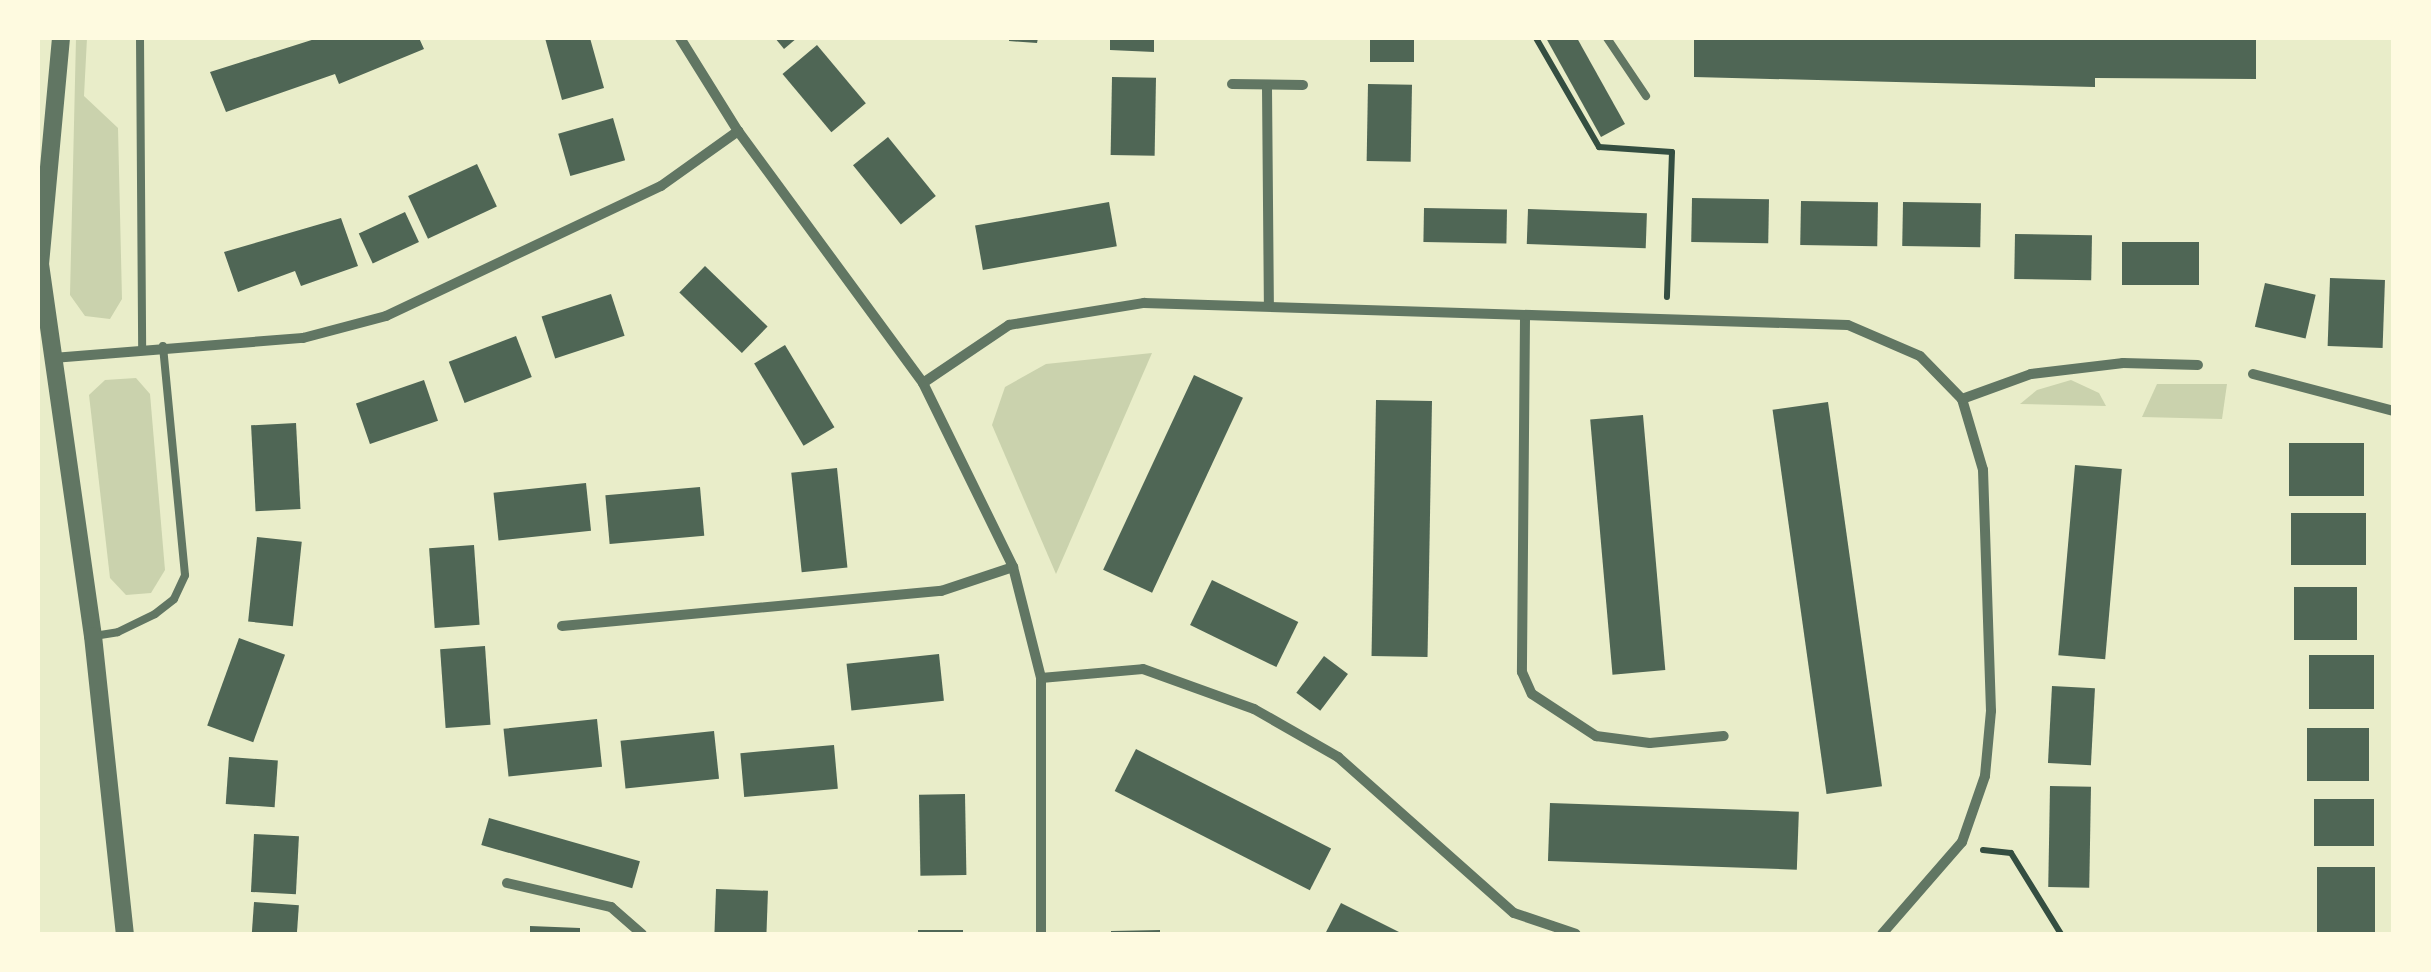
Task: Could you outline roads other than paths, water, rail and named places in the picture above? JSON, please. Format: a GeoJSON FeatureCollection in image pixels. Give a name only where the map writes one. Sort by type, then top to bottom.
{"type":"FeatureCollection","features":[{"type":"Feature","properties":{"kind":"street"},"geometry":{"type":"LineString","coordinates":[[61,38],[38,264],[92,636],[125,934]]}},
{"type":"Feature","properties":{"kind":"street"},"geometry":{"type":"LineString","coordinates":[[680,38],[738,131],[923,383],[1013,567],[1041,678],[1041,934]]}},
{"type":"Feature","properties":{"kind":"street"},"geometry":{"type":"LineString","coordinates":[[1232,84],[1267,88],[1304,85]]}},
{"type":"Feature","properties":{"kind":"street"},"geometry":{"type":"LineString","coordinates":[[1267,88],[1270,305]]}},
{"type":"Feature","properties":{"kind":"street"},"geometry":{"type":"LineString","coordinates":[[53,358],[142,347],[303,338],[386,316],[661,186],[738,131]]}},
{"type":"Feature","properties":{"kind":"street"},"geometry":{"type":"LineString","coordinates":[[923,383],[1009,324],[1144,303],[1525,318],[1848,324],[1920,356],[1962,399],[1983,470],[1991,711],[1985,776],[1962,842],[1882,934]]}},
{"type":"Feature","properties":{"kind":"street"},"geometry":{"type":"LineString","coordinates":[[1525,318],[1527,683],[1532,694],[1596,736],[1650,743],[1724,736]]}},
{"type":"Feature","properties":{"kind":"street"},"geometry":{"type":"LineString","coordinates":[[1962,399],[2031,374],[2123,363],[2198,365]]}},
{"type":"Feature","properties":{"kind":"street"},"geometry":{"type":"LineString","coordinates":[[2253,374],[2394,411]]}},
{"type":"Feature","properties":{"kind":"street"},"geometry":{"type":"LineString","coordinates":[[562,626],[941,591],[1013,567]]}},
{"type":"Feature","properties":{"kind":"street"},"geometry":{"type":"LineString","coordinates":[[1041,678],[1143,669],[1254,709],[1338,757],[1514,913],[1576,934]]}},
{"type":"Feature","properties":{"kind":"street"},"geometry":{"type":"LineString","coordinates":[[507,883],[612,906],[642,934]]}},
{"type":"Feature","properties":{"kind":"lane"},"geometry":{"type":"LineString","coordinates":[[140,38],[142,347]]}},
{"type":"Feature","properties":{"kind":"lane"},"geometry":{"type":"LineString","coordinates":[[1608,38],[1646,96]]}},
{"type":"Feature","properties":{"kind":"lane"},"geometry":{"type":"LineString","coordinates":[[92,636],[118,632],[156,614],[174,599],[185,576],[163,346]]}}]}
